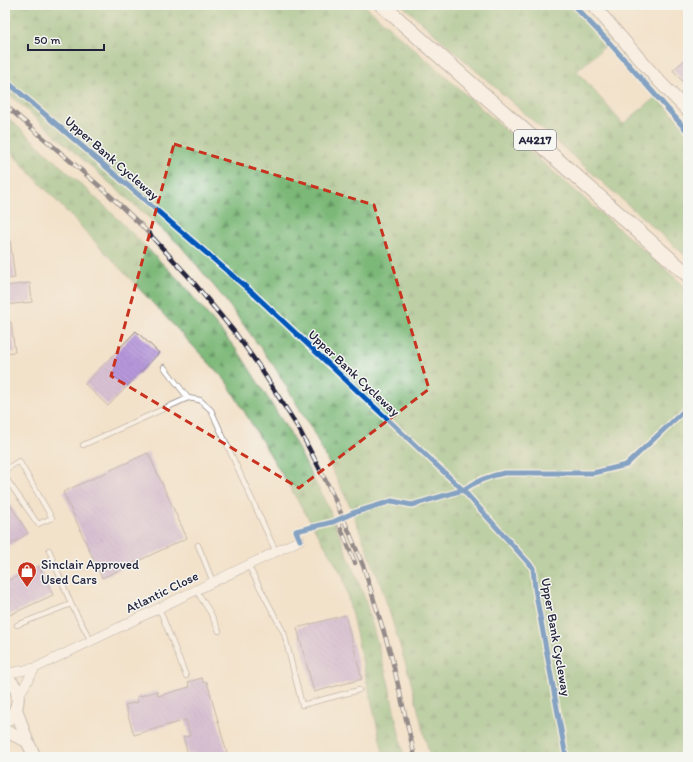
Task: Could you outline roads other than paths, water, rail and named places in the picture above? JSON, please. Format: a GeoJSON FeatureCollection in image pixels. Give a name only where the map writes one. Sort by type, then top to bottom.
{"type":"FeatureCollection","features":[{"type":"Feature","properties":{"kind":"main road","name":"A4217"},"geometry":{"type":"LineString","coordinates":[[382,5],[688,275]]}},
{"type":"Feature","properties":{"kind":"main road"},"geometry":{"type":"LineString","coordinates":[[593,5],[658,80],[688,111]]}},
{"type":"Feature","properties":{"kind":"main road"},"geometry":{"type":"LineString","coordinates":[[5,677],[13,683],[16,690],[17,703],[27,742],[35,757]]}},
{"type":"Feature","properties":{"kind":"main road"},"geometry":{"type":"LineString","coordinates":[[5,722],[10,718],[17,703]]}},
{"type":"Feature","properties":{"kind":"main road"},"geometry":{"type":"LineString","coordinates":[[5,731],[27,742]]}},
{"type":"Feature","properties":{"kind":"street","name":"Atlantic Close"},"geometry":{"type":"LineString","coordinates":[[5,674],[35,668],[300,540]]}},
{"type":"Feature","properties":{"kind":"street"},"geometry":{"type":"LineString","coordinates":[[17,703],[35,668]]}},
{"type":"Feature","properties":{"kind":"lane"},"geometry":{"type":"LineString","coordinates":[[164,367],[188,398]]}},
{"type":"Feature","properties":{"kind":"lane"},"geometry":{"type":"LineString","coordinates":[[83,446],[188,398],[200,400],[211,410],[276,552]]}},
{"type":"Feature","properties":{"kind":"lane"},"geometry":{"type":"LineString","coordinates":[[5,470],[19,461],[52,518],[38,524],[6,480]]}},
{"type":"Feature","properties":{"kind":"lane"},"geometry":{"type":"LineString","coordinates":[[198,545],[213,582]]}},
{"type":"Feature","properties":{"kind":"lane"},"geometry":{"type":"LineString","coordinates":[[49,550],[71,604],[91,641]]}},
{"type":"Feature","properties":{"kind":"lane"},"geometry":{"type":"LineString","coordinates":[[248,565],[284,633],[302,705],[359,690]]}},
{"type":"Feature","properties":{"kind":"lane"},"geometry":{"type":"LineString","coordinates":[[196,590],[210,612],[219,631]]}},
{"type":"Feature","properties":{"kind":"lane"},"geometry":{"type":"LineString","coordinates":[[17,625],[71,604]]}},
{"type":"Feature","properties":{"kind":"lane"},"geometry":{"type":"LineString","coordinates":[[159,608],[186,676]]}},
{"type":"Feature","properties":{"kind":"railway"},"geometry":{"type":"LineString","coordinates":[[5,105],[104,190],[141,225],[189,277],[236,334],[259,366],[299,429],[331,491],[364,568],[391,655],[415,757]]}},
{"type":"Feature","properties":{"kind":"railway"},"geometry":{"type":"LineString","coordinates":[[337,519],[355,563]]}},
{"type":"Feature","properties":{"kind":"place","name":"Sinclair Approved Used Cars"},"geometry":{"type":"Point","coordinates":[27,588]}}]}
